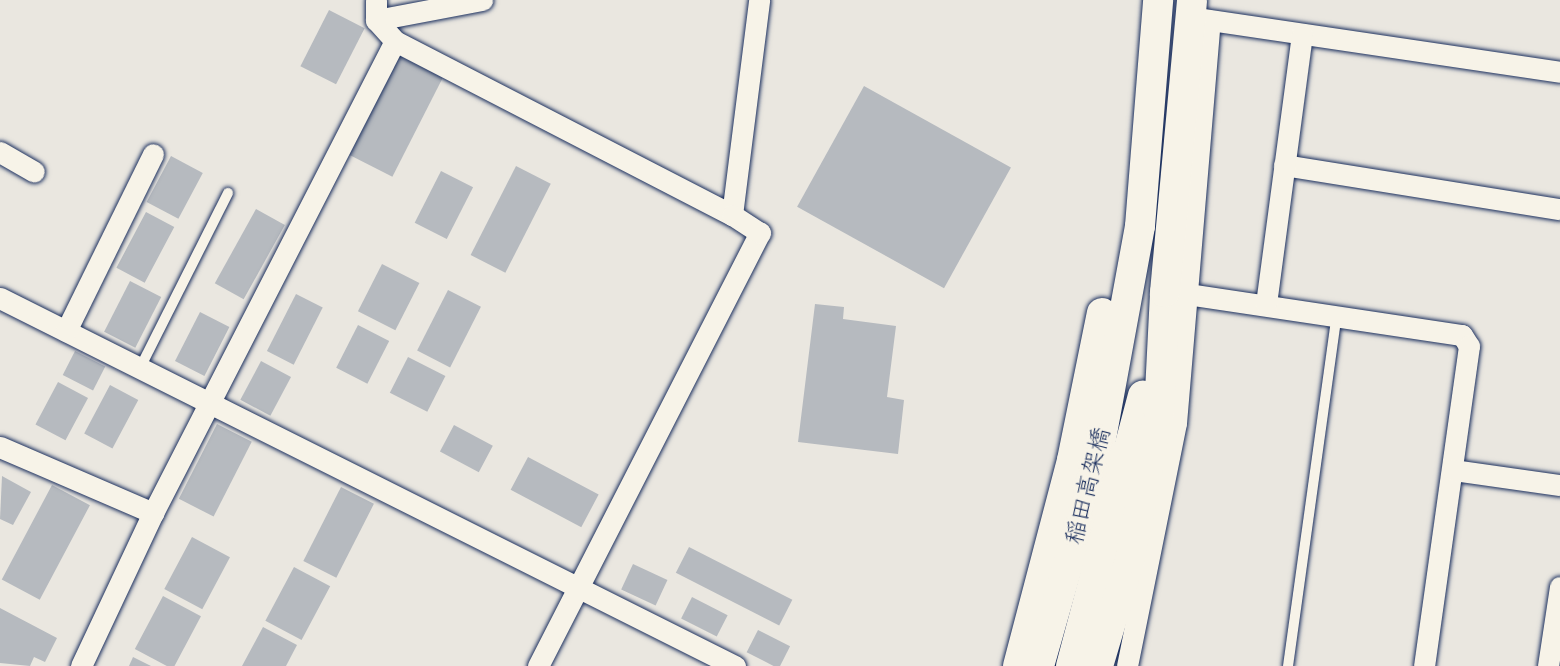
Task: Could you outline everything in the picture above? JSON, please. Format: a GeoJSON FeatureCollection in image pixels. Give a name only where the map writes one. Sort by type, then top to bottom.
{"type":"FeatureCollection","features":[{"type":"Feature","properties":{"kind":"street"},"geometry":{"type":"LineString","coordinates":[[482,0],[376,10],[395,41],[732,215],[760,233],[538,666]]}},
{"type":"Feature","properties":{"kind":"street"},"geometry":{"type":"LineString","coordinates":[[732,215],[759,0]]}},
{"type":"Feature","properties":{"kind":"street"},"geometry":{"type":"LineString","coordinates":[[1018,666],[1072,460],[1112,263],[1147,140],[1158,0]]}},
{"type":"Feature","properties":{"kind":"street"},"geometry":{"type":"LineString","coordinates":[[1098,666],[1130,558],[1158,412],[1175,292],[1197,12],[1302,34],[1560,72]]}},
{"type":"Feature","properties":{"kind":"street"},"geometry":{"type":"LineString","coordinates":[[1266,304],[1302,34]]}},
{"type":"Feature","properties":{"kind":"street"},"geometry":{"type":"LineString","coordinates":[[81,666],[153,513],[395,41]]}},
{"type":"Feature","properties":{"kind":"street","name":"稲田高架橋"},"geometry":{"type":"LineString","coordinates":[[1039,666],[1096,466],[1140,226],[1147,140]]}},
{"type":"Feature","properties":{"kind":"street"},"geometry":{"type":"LineString","coordinates":[[0,152],[34,172]]}},
{"type":"Feature","properties":{"kind":"street"},"geometry":{"type":"LineString","coordinates":[[66,331],[153,154]]}},
{"type":"Feature","properties":{"kind":"street"},"geometry":{"type":"LineString","coordinates":[[1284,165],[1560,209]]}},
{"type":"Feature","properties":{"kind":"street"},"geometry":{"type":"LineString","coordinates":[[1175,292],[1462,335],[1469,346],[1454,470],[1424,666]]}},
{"type":"Feature","properties":{"kind":"street"},"geometry":{"type":"LineString","coordinates":[[1127,666],[1177,423],[1175,292]]}},
{"type":"Feature","properties":{"kind":"street","name":"稲田高架橋"},"geometry":{"type":"LineString","coordinates":[[1071,666],[1142,402],[1175,292]]}},
{"type":"Feature","properties":{"kind":"street"},"geometry":{"type":"LineString","coordinates":[[0,298],[735,666]]}},
{"type":"Feature","properties":{"kind":"street"},"geometry":{"type":"LineString","coordinates":[[0,447],[153,513]]}},
{"type":"Feature","properties":{"kind":"street"},"geometry":{"type":"LineString","coordinates":[[1454,470],[1560,485]]}},
{"type":"Feature","properties":{"kind":"street"},"geometry":{"type":"LineString","coordinates":[[1548,666],[1560,587]]}},
{"type":"Feature","properties":{"kind":"lane"},"geometry":{"type":"LineString","coordinates":[[140,368],[228,193]]}},
{"type":"Feature","properties":{"kind":"lane"},"geometry":{"type":"LineString","coordinates":[[1288,666],[1337,315]]}},
{"type":"Feature","properties":{"kind":"building"},"geometry":{"type":"Polygon","coordinates":[[[329,10],[365,28],[336,84],[300,66],[329,10]]]}},
{"type":"Feature","properties":{"kind":"building"},"geometry":{"type":"Polygon","coordinates":[[[400,56],[443,78],[392,177],[350,155],[400,56]]]}},
{"type":"Feature","properties":{"kind":"building"},"geometry":{"type":"Polygon","coordinates":[[[864,86],[1011,167],[944,288],[797,207],[864,86]]]}},
{"type":"Feature","properties":{"kind":"building"},"geometry":{"type":"Polygon","coordinates":[[[171,156],[203,173],[178,219],[147,202],[171,156]]]}},
{"type":"Feature","properties":{"kind":"building"},"geometry":{"type":"Polygon","coordinates":[[[516,166],[551,184],[505,273],[471,255],[516,166]]]}},
{"type":"Feature","properties":{"kind":"building"},"geometry":{"type":"Polygon","coordinates":[[[441,171],[473,187],[447,239],[415,223],[441,171]]]}},
{"type":"Feature","properties":{"kind":"building"},"geometry":{"type":"Polygon","coordinates":[[[256,209],[285,225],[244,299],[215,283],[256,209]]]}},
{"type":"Feature","properties":{"kind":"building"},"geometry":{"type":"Polygon","coordinates":[[[146,212],[174,227],[145,283],[116,268],[146,212]]]}},
{"type":"Feature","properties":{"kind":"building"},"geometry":{"type":"Polygon","coordinates":[[[382,264],[419,283],[395,330],[358,311],[382,264]]]}},
{"type":"Feature","properties":{"kind":"building"},"geometry":{"type":"Polygon","coordinates":[[[130,281],[161,297],[135,348],[104,332],[130,281]]]}},
{"type":"Feature","properties":{"kind":"building"},"geometry":{"type":"Polygon","coordinates":[[[448,290],[481,307],[450,367],[417,351],[448,290]]]}},
{"type":"Feature","properties":{"kind":"building"},"geometry":{"type":"Polygon","coordinates":[[[296,294],[323,308],[294,365],[267,351],[296,294]]]}},
{"type":"Feature","properties":{"kind":"building"},"geometry":{"type":"Polygon","coordinates":[[[815,304],[844,307],[843,319],[896,326],[887,397],[904,400],[898,454],[798,442],[815,304]]]}},
{"type":"Feature","properties":{"kind":"building"},"geometry":{"type":"Polygon","coordinates":[[[200,312],[229,327],[204,376],[175,361],[200,312]]]}},
{"type":"Feature","properties":{"kind":"building"},"geometry":{"type":"Polygon","coordinates":[[[358,325],[389,341],[367,384],[336,368],[358,325]]]}},
{"type":"Feature","properties":{"kind":"building"},"geometry":{"type":"Polygon","coordinates":[[[75,351],[105,366],[93,390],[63,375],[75,351]]]}},
{"type":"Feature","properties":{"kind":"building"},"geometry":{"type":"Polygon","coordinates":[[[408,357],[445,376],[427,412],[390,393],[408,357]]]}},
{"type":"Feature","properties":{"kind":"building"},"geometry":{"type":"Polygon","coordinates":[[[261,361],[291,377],[270,416],[240,400],[261,361]]]}},
{"type":"Feature","properties":{"kind":"building"},"geometry":{"type":"Polygon","coordinates":[[[58,382],[88,398],[65,440],[35,424],[58,382]]]}},
{"type":"Feature","properties":{"kind":"building"},"geometry":{"type":"Polygon","coordinates":[[[110,385],[138,400],[112,449],[84,434],[110,385]]]}},
{"type":"Feature","properties":{"kind":"building"},"geometry":{"type":"Polygon","coordinates":[[[217,424],[252,442],[214,517],[179,499],[217,424]]]}},
{"type":"Feature","properties":{"kind":"building"},"geometry":{"type":"Polygon","coordinates":[[[454,425],[493,446],[479,472],[440,451],[454,425]]]}},
{"type":"Feature","properties":{"kind":"building"},"geometry":{"type":"Polygon","coordinates":[[[528,457],[599,495],[581,527],[511,490],[528,457]]]}},
{"type":"Feature","properties":{"kind":"building"},"geometry":{"type":"Polygon","coordinates":[[[2,476],[31,492],[13,525],[0,519],[2,476]]]}},
{"type":"Feature","properties":{"kind":"building"},"geometry":{"type":"Polygon","coordinates":[[[52,485],[90,505],[40,600],[2,579],[52,485]]]}},
{"type":"Feature","properties":{"kind":"building"},"geometry":{"type":"Polygon","coordinates":[[[341,487],[374,504],[336,578],[303,561],[341,487]]]}},
{"type":"Feature","properties":{"kind":"building"},"geometry":{"type":"Polygon","coordinates":[[[192,537],[230,557],[202,609],[164,589],[192,537]]]}},
{"type":"Feature","properties":{"kind":"building"},"geometry":{"type":"Polygon","coordinates":[[[689,547],[792,600],[779,626],[676,573],[689,547]]]}},
{"type":"Feature","properties":{"kind":"building"},"geometry":{"type":"Polygon","coordinates":[[[633,564],[667,580],[656,605],[621,589],[633,564]]]}},
{"type":"Feature","properties":{"kind":"building"},"geometry":{"type":"Polygon","coordinates":[[[294,567],[330,586],[302,640],[265,621],[294,567]]]}},
{"type":"Feature","properties":{"kind":"building"},"geometry":{"type":"Polygon","coordinates":[[[163,596],[201,616],[174,666],[167,666],[135,649],[163,596]]]}},
{"type":"Feature","properties":{"kind":"building"},"geometry":{"type":"Polygon","coordinates":[[[692,597],[728,615],[717,637],[681,618],[692,597]]]}},
{"type":"Feature","properties":{"kind":"building"},"geometry":{"type":"Polygon","coordinates":[[[0,608],[57,638],[45,662],[34,657],[30,666],[0,663],[0,608]]]}},
{"type":"Feature","properties":{"kind":"building"},"geometry":{"type":"Polygon","coordinates":[[[263,627],[297,645],[286,666],[242,666],[263,627]]]}},
{"type":"Feature","properties":{"kind":"building"},"geometry":{"type":"Polygon","coordinates":[[[758,630],[790,646],[780,666],[774,666],[747,652],[758,630]]]}},
{"type":"Feature","properties":{"kind":"building"},"geometry":{"type":"Polygon","coordinates":[[[133,657],[151,666],[129,666],[133,657]]]}}]}
